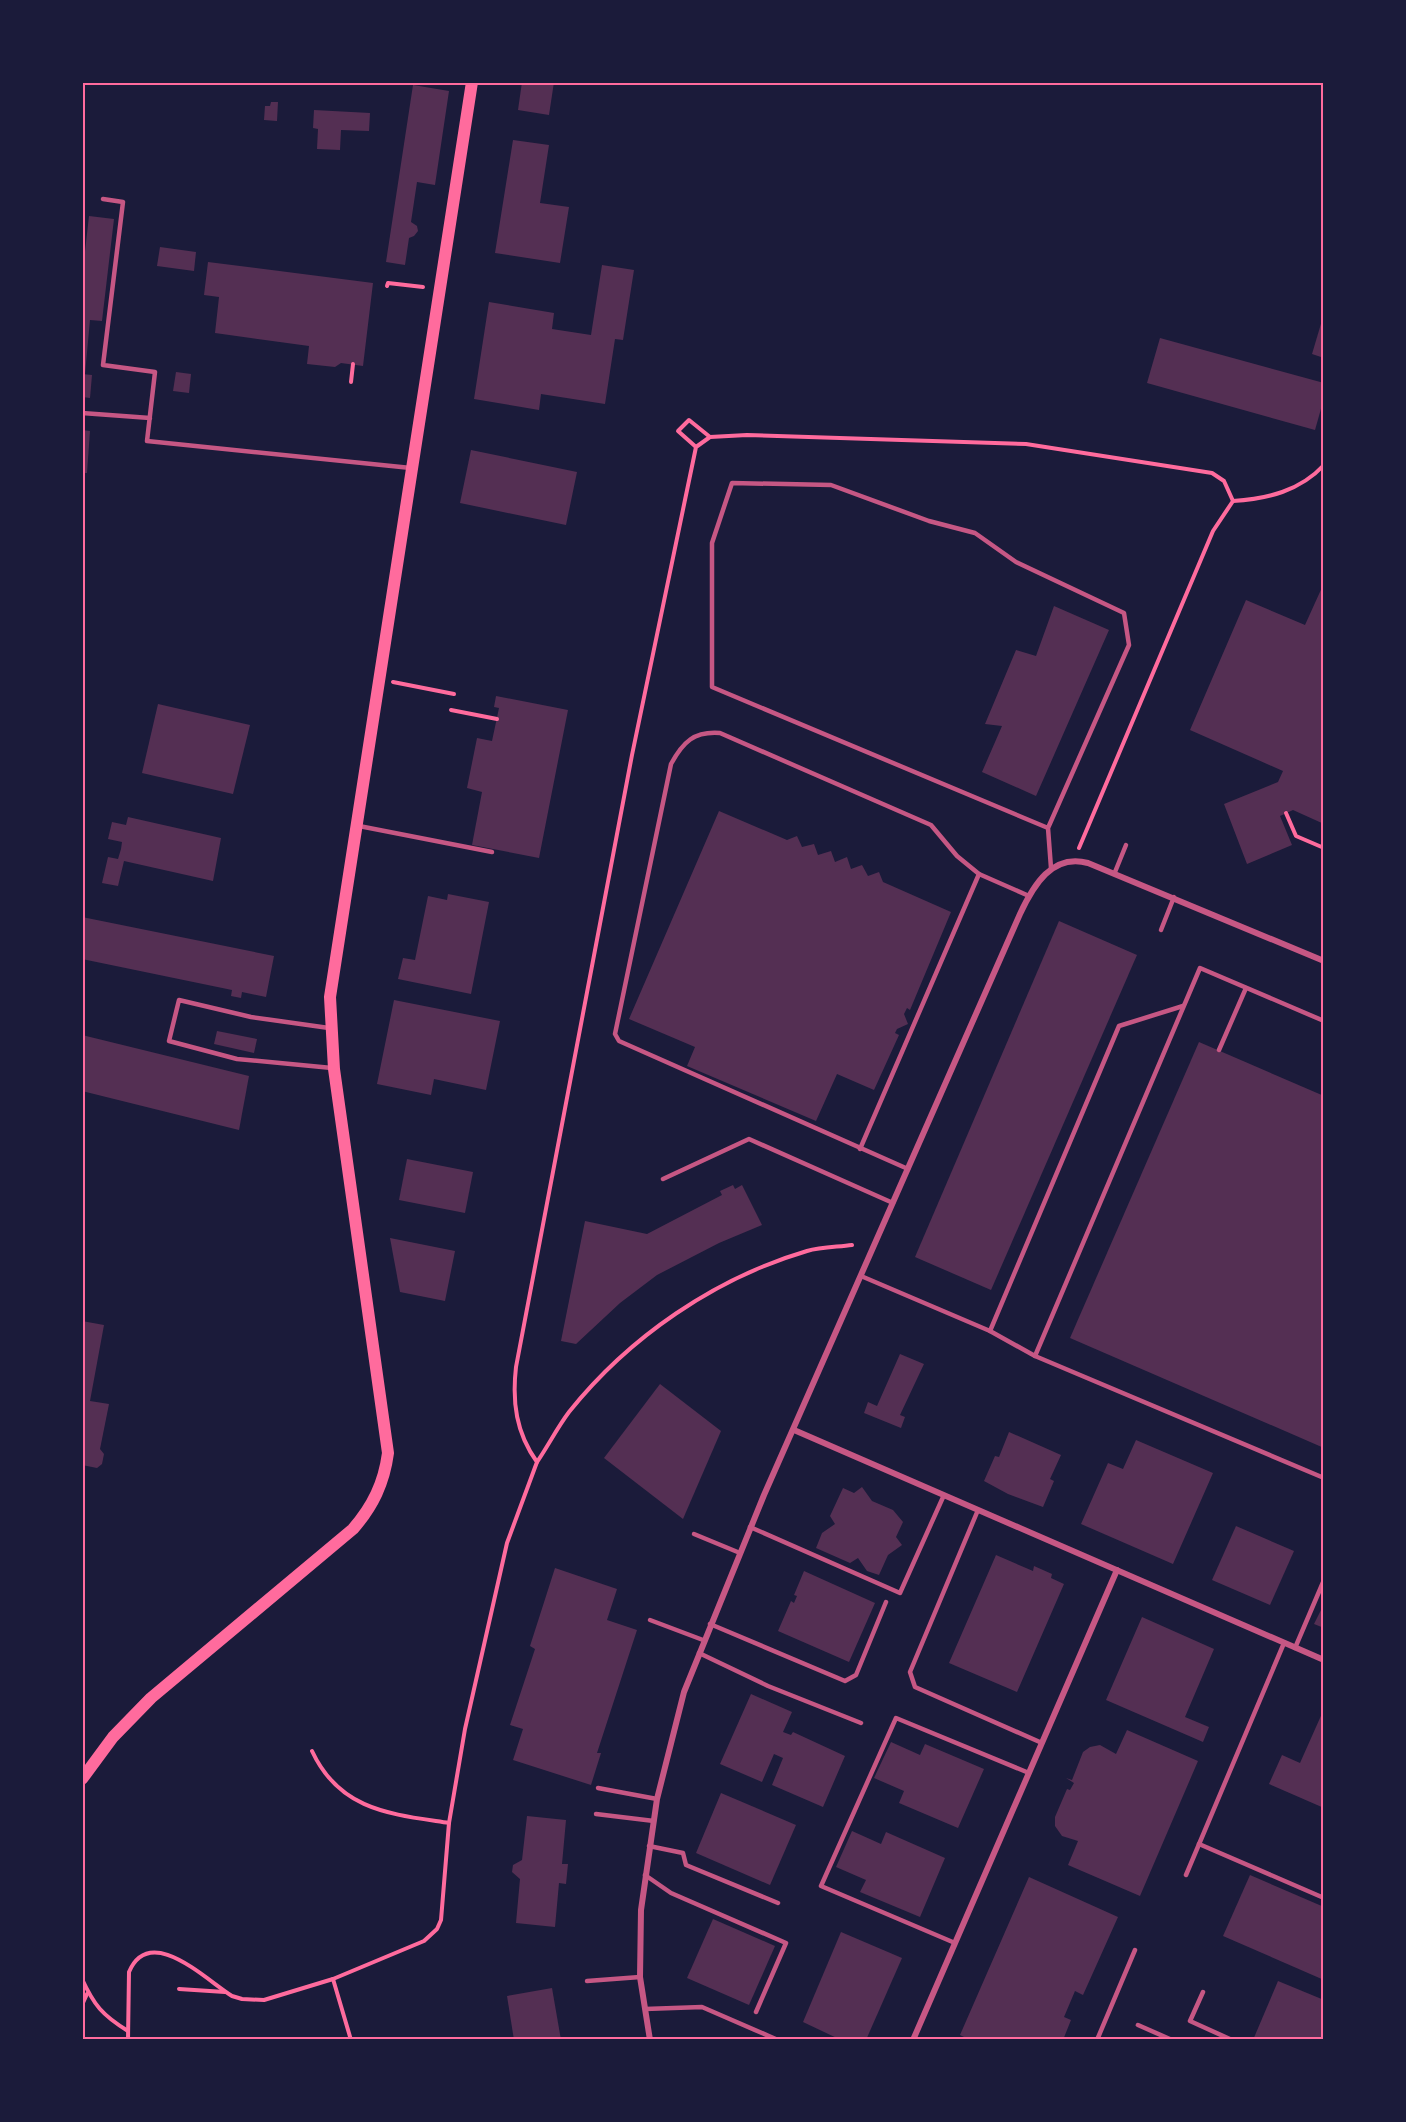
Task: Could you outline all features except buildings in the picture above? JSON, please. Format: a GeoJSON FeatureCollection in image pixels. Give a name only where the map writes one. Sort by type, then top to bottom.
{"type":"FeatureCollection","features":[{"type":"Feature","properties":{"kind":"main road"},"geometry":{"type":"LineString","coordinates":[[82,1779],[113,1737],[151,1698],[352,1529],[373,1504],[382,1482],[388,1453],[334,1069],[330,996],[472,82]]}},
{"type":"Feature","properties":{"kind":"street"},"geometry":{"type":"LineString","coordinates":[[650,2040],[640,1977],[641,1910],[657,1799],[684,1692],[750,1527],[1037,882],[1052,868],[1076,861],[1115,872],[1323,961]]}},
{"type":"Feature","properties":{"kind":"street"},"geometry":{"type":"LineString","coordinates":[[794,1430],[1323,1660]]}},
{"type":"Feature","properties":{"kind":"street"},"geometry":{"type":"LineString","coordinates":[[913,2040],[1117,1570]]}},
{"type":"Feature","properties":{"kind":"lane"},"geometry":{"type":"LineString","coordinates":[[103,199],[123,202],[103,365],[155,372],[147,441],[411,468]]}},
{"type":"Feature","properties":{"kind":"lane"},"geometry":{"type":"LineString","coordinates":[[82,413],[150,418]]}},
{"type":"Feature","properties":{"kind":"lane"},"geometry":{"type":"LineString","coordinates":[[1048,828],[712,687],[712,543],[732,483],[831,485],[929,521],[975,533],[1016,562],[1124,613],[1129,645],[1048,828],[1052,868]]}},
{"type":"Feature","properties":{"kind":"lane"},"geometry":{"type":"LineString","coordinates":[[908,1169],[620,1041],[615,1034],[671,764],[680,749],[695,734],[720,733],[931,825],[957,856],[979,874],[1029,896]]}},
{"type":"Feature","properties":{"kind":"lane"},"geometry":{"type":"LineString","coordinates":[[357,825],[492,852]]}},
{"type":"Feature","properties":{"kind":"lane"},"geometry":{"type":"LineString","coordinates":[[1115,872],[1126,845]]}},
{"type":"Feature","properties":{"kind":"lane"},"geometry":{"type":"LineString","coordinates":[[860,1149],[979,874]]}},
{"type":"Feature","properties":{"kind":"lane"},"geometry":{"type":"LineString","coordinates":[[1161,930],[1174,897]]}},
{"type":"Feature","properties":{"kind":"lane"},"geometry":{"type":"LineString","coordinates":[[1035,1356],[1200,968],[1323,1021]]}},
{"type":"Feature","properties":{"kind":"lane"},"geometry":{"type":"LineString","coordinates":[[1219,1050],[1246,988]]}},
{"type":"Feature","properties":{"kind":"lane"},"geometry":{"type":"LineString","coordinates":[[331,1029],[251,1017],[179,1000],[169,1041],[237,1059],[334,1069]]}},
{"type":"Feature","properties":{"kind":"lane"},"geometry":{"type":"LineString","coordinates":[[990,1330],[1119,1026],[1183,1006]]}},
{"type":"Feature","properties":{"kind":"lane"},"geometry":{"type":"LineString","coordinates":[[663,1179],[749,1139],[893,1203]]}},
{"type":"Feature","properties":{"kind":"lane"},"geometry":{"type":"LineString","coordinates":[[861,1276],[990,1330],[1035,1356],[1323,1478]]}},
{"type":"Feature","properties":{"kind":"lane"},"geometry":{"type":"LineString","coordinates":[[750,1527],[900,1593],[944,1495]]}},
{"type":"Feature","properties":{"kind":"lane"},"geometry":{"type":"LineString","coordinates":[[978,1510],[910,1672],[915,1687],[1042,1743]]}},
{"type":"Feature","properties":{"kind":"lane"},"geometry":{"type":"LineString","coordinates":[[694,1534],[740,1552]]}},
{"type":"Feature","properties":{"kind":"lane"},"geometry":{"type":"LineString","coordinates":[[1295,1648],[1323,1580]]}},
{"type":"Feature","properties":{"kind":"lane"},"geometry":{"type":"LineString","coordinates":[[710,1624],[846,1681],[856,1675],[886,1602]]}},
{"type":"Feature","properties":{"kind":"lane"},"geometry":{"type":"LineString","coordinates":[[650,1620],[703,1640]]}},
{"type":"Feature","properties":{"kind":"lane"},"geometry":{"type":"LineString","coordinates":[[1186,1875],[1284,1643]]}},
{"type":"Feature","properties":{"kind":"lane"},"geometry":{"type":"LineString","coordinates":[[699,1653],[768,1686],[861,1723]]}},
{"type":"Feature","properties":{"kind":"lane"},"geometry":{"type":"LineString","coordinates":[[955,1943],[821,1886],[896,1718],[1029,1773]]}},
{"type":"Feature","properties":{"kind":"lane"},"geometry":{"type":"LineString","coordinates":[[598,1788],[657,1799]]}},
{"type":"Feature","properties":{"kind":"lane"},"geometry":{"type":"LineString","coordinates":[[596,1814],[654,1821]]}},
{"type":"Feature","properties":{"kind":"lane"},"geometry":{"type":"LineString","coordinates":[[1199,1844],[1323,1898]]}},
{"type":"Feature","properties":{"kind":"lane"},"geometry":{"type":"LineString","coordinates":[[649,1846],[683,1853],[686,1865],[778,1903]]}},
{"type":"Feature","properties":{"kind":"lane"},"geometry":{"type":"LineString","coordinates":[[645,1875],[671,1893],[786,1943],[756,2012]]}},
{"type":"Feature","properties":{"kind":"lane"},"geometry":{"type":"LineString","coordinates":[[1097,2040],[1135,1950]]}},
{"type":"Feature","properties":{"kind":"lane"},"geometry":{"type":"LineString","coordinates":[[587,1981],[640,1977]]}},
{"type":"Feature","properties":{"kind":"lane"},"geometry":{"type":"LineString","coordinates":[[1203,1992],[1190,2021],[1232,2040]]}},
{"type":"Feature","properties":{"kind":"lane"},"geometry":{"type":"LineString","coordinates":[[645,2009],[702,2007],[778,2040]]}},
{"type":"Feature","properties":{"kind":"lane"},"geometry":{"type":"LineString","coordinates":[[1138,2025],[1172,2040]]}},
{"type":"Feature","properties":{"kind":"path"},"geometry":{"type":"LineString","coordinates":[[387,286],[388,283],[439,290]]}},
{"type":"Feature","properties":{"kind":"path"},"geometry":{"type":"LineString","coordinates":[[351,382],[353,364]]}},
{"type":"Feature","properties":{"kind":"path"},"geometry":{"type":"LineString","coordinates":[[696,447],[678,431],[689,420],[710,436]]}},
{"type":"Feature","properties":{"kind":"path"},"geometry":{"type":"LineString","coordinates":[[537,1462],[523,1441],[518,1425],[514,1404],[516,1366],[632,755],[696,447],[710,436],[747,435],[940,440],[1058,448],[1212,473],[1224,481],[1233,501]]}},
{"type":"Feature","properties":{"kind":"path"},"geometry":{"type":"LineString","coordinates":[[1233,501],[1256,500],[1295,487],[1312,478],[1323,465]]}},
{"type":"Feature","properties":{"kind":"path"},"geometry":{"type":"LineString","coordinates":[[1076,861],[1090,819],[1213,531],[1233,501]]}},
{"type":"Feature","properties":{"kind":"path"},"geometry":{"type":"LineString","coordinates":[[416,686],[454,694]]}},
{"type":"Feature","properties":{"kind":"path"},"geometry":{"type":"LineString","coordinates":[[451,710],[496,719]]}},
{"type":"Feature","properties":{"kind":"path"},"geometry":{"type":"LineString","coordinates":[[1286,813],[1296,836],[1323,848]]}},
{"type":"Feature","properties":{"kind":"path"},"geometry":{"type":"LineString","coordinates":[[128,2040],[129,1972],[133,1964],[154,1950],[170,1954],[226,1992],[242,2000],[264,2000],[333,1979],[424,1941],[437,1929],[443,1911],[449,1823],[465,1729],[498,1578],[516,1515],[537,1462],[576,1404],[633,1347],[677,1312],[729,1283],[769,1265],[809,1250],[852,1245]]}},
{"type":"Feature","properties":{"kind":"path"},"geometry":{"type":"LineString","coordinates":[[312,1751],[331,1783],[359,1802],[381,1811],[449,1823]]}},
{"type":"Feature","properties":{"kind":"path"},"geometry":{"type":"LineString","coordinates":[[82,1979],[87,1994],[109,2019],[128,2031]]}},
{"type":"Feature","properties":{"kind":"path"},"geometry":{"type":"LineString","coordinates":[[333,1979],[351,2040]]}},
{"type":"Feature","properties":{"kind":"path"},"geometry":{"type":"LineString","coordinates":[[179,1989],[226,1992]]}},
{"type":"Feature","properties":{"kind":"path"},"geometry":{"type":"LineString","coordinates":[[82,2005],[87,1994]]}}]}
